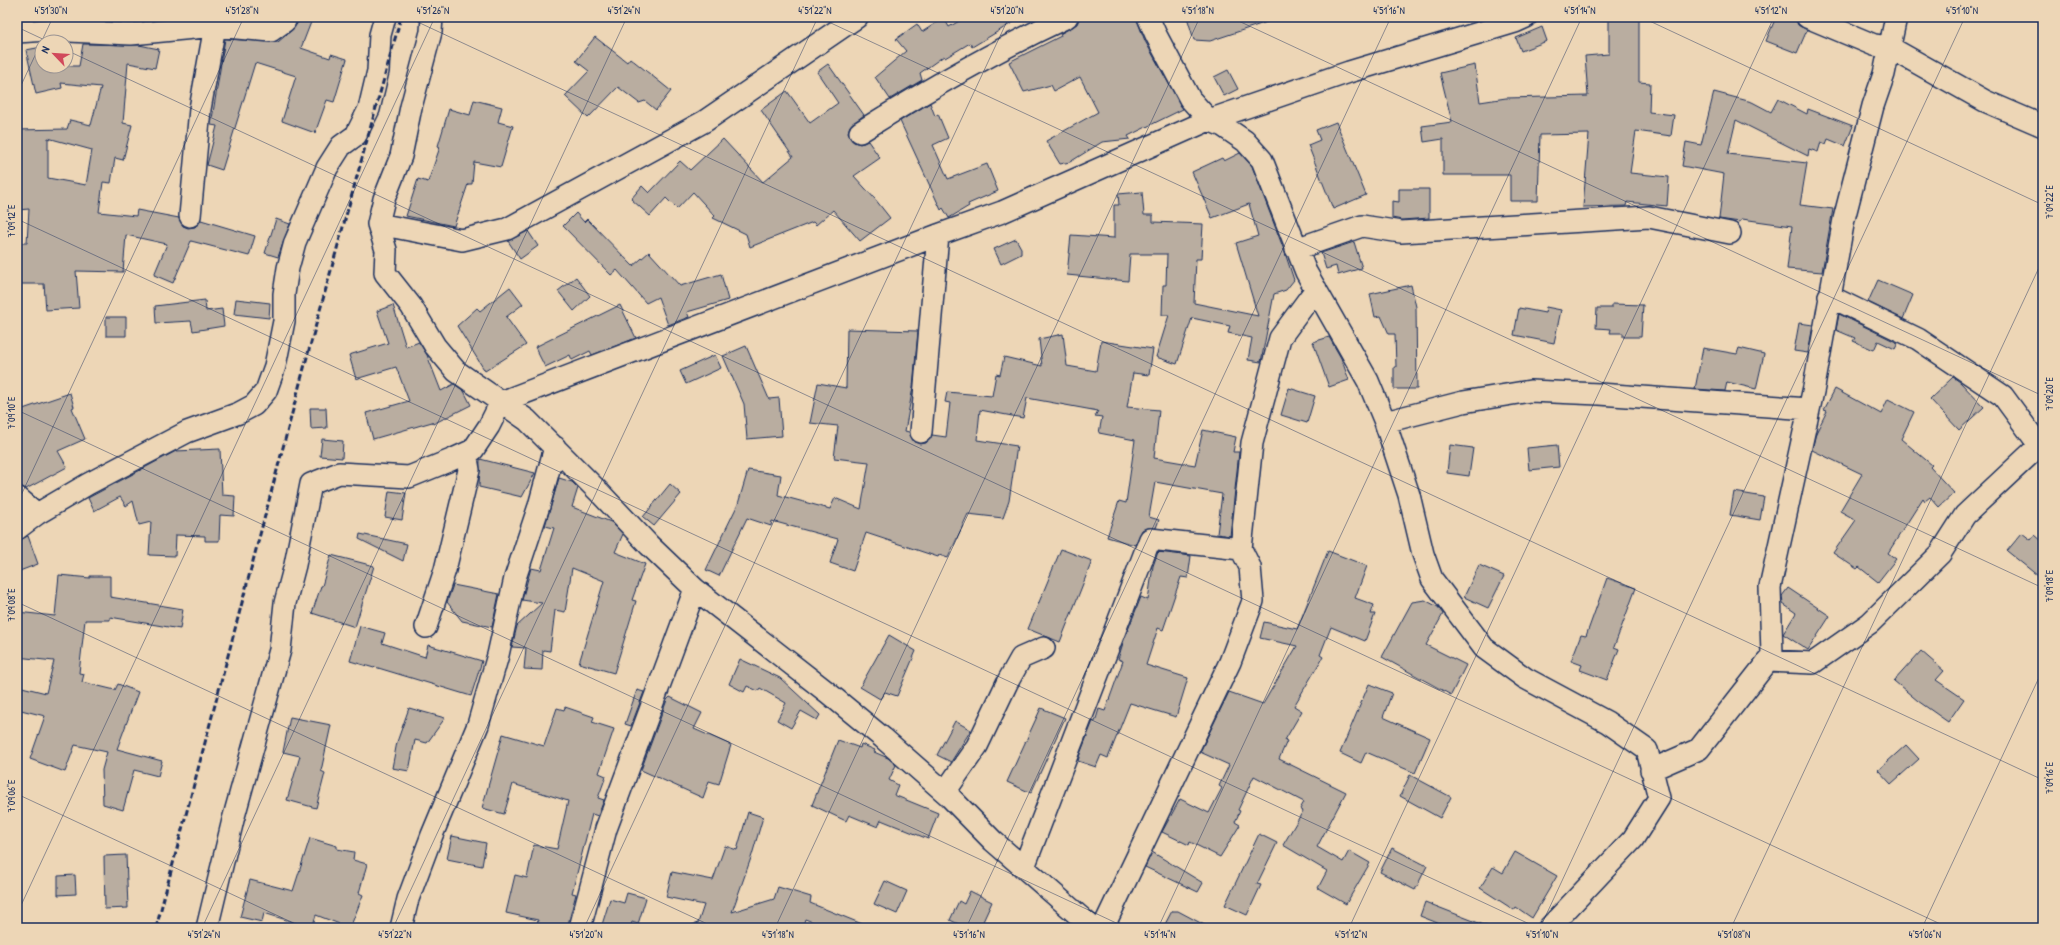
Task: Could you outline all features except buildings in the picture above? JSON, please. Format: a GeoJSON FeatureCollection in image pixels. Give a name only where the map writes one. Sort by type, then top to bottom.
{"type":"FeatureCollection","features":[{"type":"Feature","properties":{"kind":"street"},"geometry":{"type":"LineString","coordinates":[[17,32],[48,30],[131,34],[215,26],[271,31],[285,21],[286,17]]}},
{"type":"Feature","properties":{"kind":"street"},"geometry":{"type":"LineString","coordinates":[[17,529],[37,514],[88,484],[187,432],[239,413],[254,405],[266,391],[275,366],[284,322],[284,294],[288,268],[295,242],[327,168],[341,146],[356,135],[369,109],[378,71],[380,36],[385,17]]}},
{"type":"Feature","properties":{"kind":"street"},"geometry":{"type":"LineString","coordinates":[[432,17],[431,32],[411,107],[401,156],[384,199],[378,224],[386,250],[386,272],[411,306],[435,346],[456,371],[527,420],[695,590],[827,692],[945,792],[993,841],[1093,928]]}},
{"type":"Feature","properties":{"kind":"street"},"geometry":{"type":"LineString","coordinates":[[378,224],[462,240],[507,229],[705,122],[857,17]]}},
{"type":"Feature","properties":{"kind":"street"},"geometry":{"type":"LineString","coordinates":[[860,132],[947,78],[1002,47],[1067,17]]}},
{"type":"Feature","properties":{"kind":"street"},"geometry":{"type":"LineString","coordinates":[[1148,17],[1190,99],[1209,120],[1224,126],[1245,141],[1262,160],[1306,272],[1368,381],[1385,422],[1409,495],[1423,554],[1432,580],[1484,648],[1525,678],[1607,722],[1647,750],[1659,798],[1633,839],[1549,928]]}},
{"type":"Feature","properties":{"kind":"street"},"geometry":{"type":"LineString","coordinates":[[207,928],[233,820],[280,650],[285,603],[295,565],[311,484],[339,473],[409,477],[473,450],[489,426],[501,402],[938,234],[1002,212],[1209,120],[1349,72],[1516,22],[1526,17]]}},
{"type":"Feature","properties":{"kind":"street"},"geometry":{"type":"LineString","coordinates":[[1807,17],[1874,45],[1889,48],[1985,101],[2043,126]]}},
{"type":"Feature","properties":{"kind":"street"},"geometry":{"type":"LineString","coordinates":[[1772,655],[1770,587],[1809,409],[1844,219],[1873,106],[1884,74],[1896,17]]}},
{"type":"Feature","properties":{"kind":"street"},"geometry":{"type":"LineString","coordinates":[[190,216],[200,109],[215,26]]}},
{"type":"Feature","properties":{"kind":"street"},"geometry":{"type":"LineString","coordinates":[[1296,249],[1362,226],[1401,232],[1649,217],[1730,233]]}},
{"type":"Feature","properties":{"kind":"street"},"geometry":{"type":"LineString","coordinates":[[921,432],[938,234]]}},
{"type":"Feature","properties":{"kind":"street"},"geometry":{"type":"LineString","coordinates":[[1103,928],[1230,662],[1253,601],[1250,567],[1241,549],[1252,444],[1280,338],[1316,289]]}},
{"type":"Feature","properties":{"kind":"street"},"geometry":{"type":"LineString","coordinates":[[1651,770],[1699,749],[1768,661],[1813,663],[1870,623],[1940,554],[1965,516],[2016,469],[2041,443],[2003,396],[1918,339],[1829,296]]}},
{"type":"Feature","properties":{"kind":"street"},"geometry":{"type":"LineString","coordinates":[[1385,422],[1463,402],[1530,392],[1599,394],[1809,409]]}},
{"type":"Feature","properties":{"kind":"street"},"geometry":{"type":"LineString","coordinates":[[401,928],[408,899],[432,835],[478,725],[498,655],[515,578],[539,506],[555,447]]}},
{"type":"Feature","properties":{"kind":"street"},"geometry":{"type":"LineString","coordinates":[[426,627],[445,570],[469,470],[466,453]]}},
{"type":"Feature","properties":{"kind":"street"},"geometry":{"type":"LineString","coordinates":[[17,497],[37,514]]}},
{"type":"Feature","properties":{"kind":"street"},"geometry":{"type":"LineString","coordinates":[[1024,867],[1150,539],[1241,549]]}},
{"type":"Feature","properties":{"kind":"street"},"geometry":{"type":"LineString","coordinates":[[580,928],[606,829],[695,590]]}},
{"type":"Feature","properties":{"kind":"street"},"geometry":{"type":"LineString","coordinates":[[945,792],[976,746],[1021,658],[1044,648]]}},
{"type":"Feature","properties":{"kind":"railway"},"geometry":{"type":"LineString","coordinates":[[156,928],[304,368],[401,17]]}}]}
